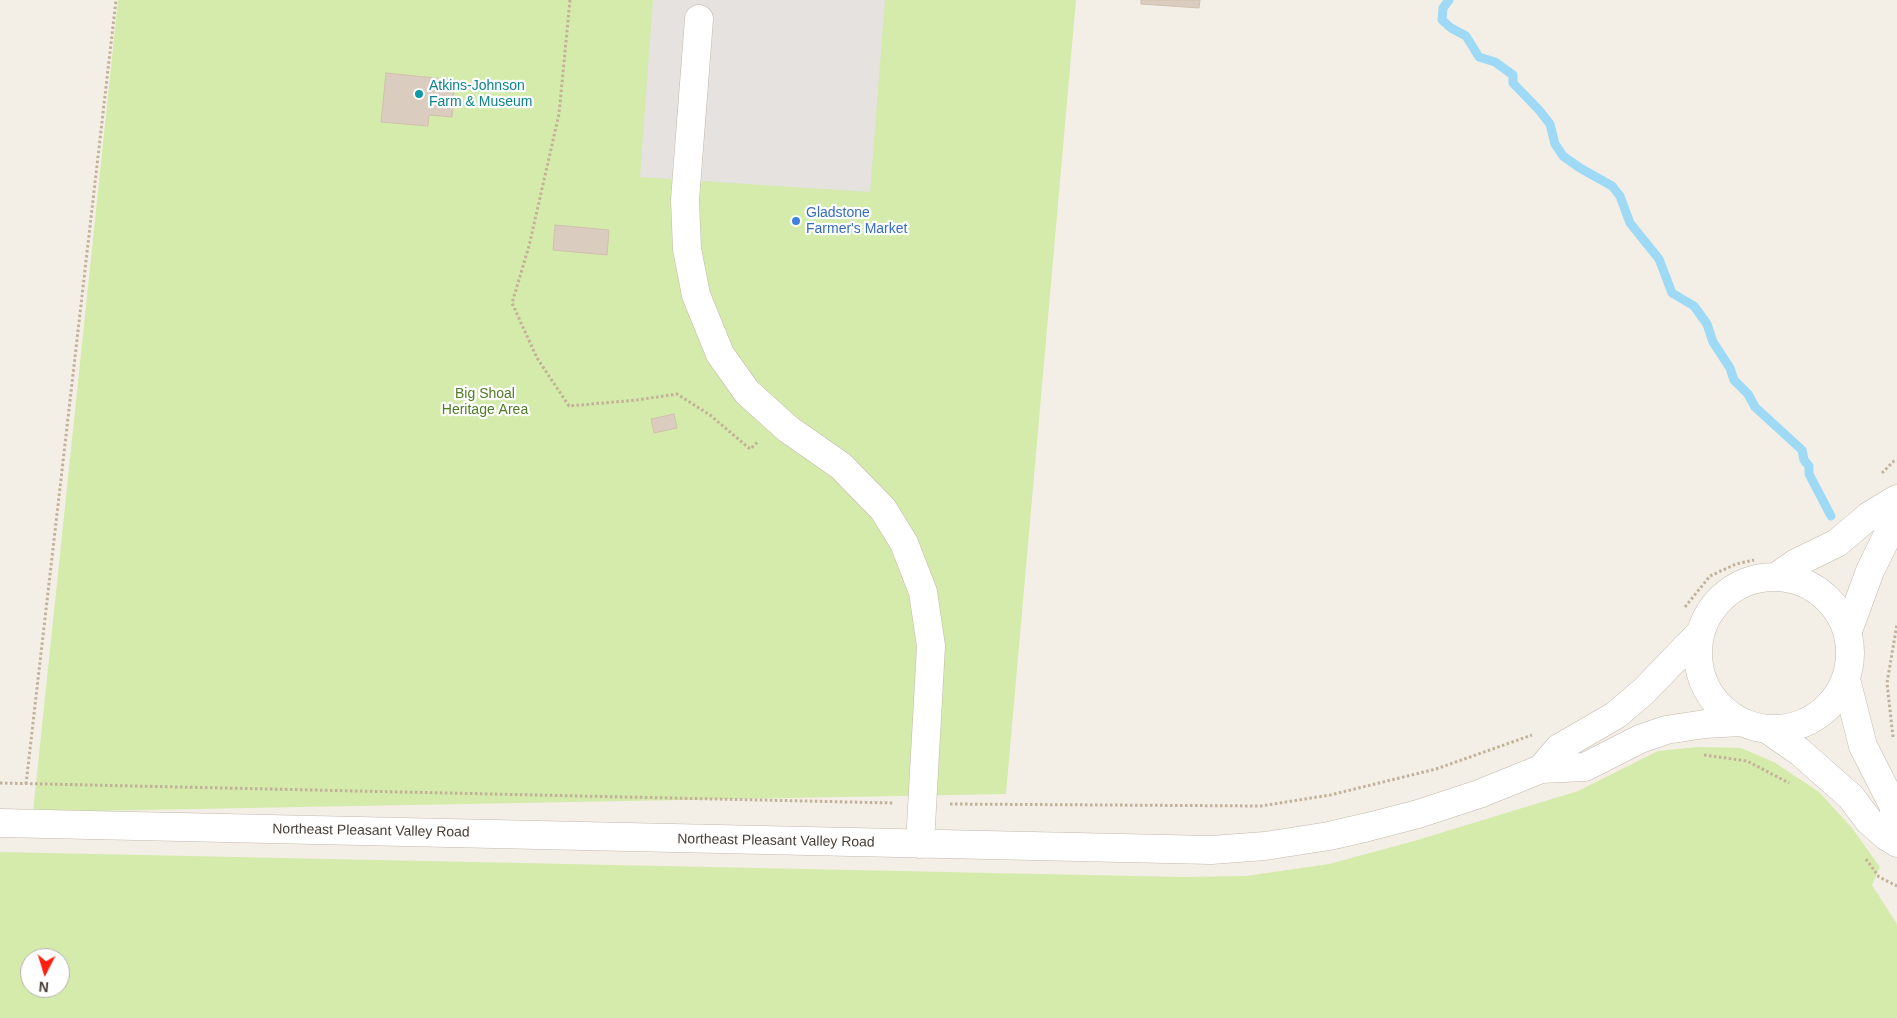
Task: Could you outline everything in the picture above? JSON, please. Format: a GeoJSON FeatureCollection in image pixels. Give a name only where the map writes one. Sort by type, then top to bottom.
{"type":"FeatureCollection","features":[{"type":"Feature","properties":{"kind":"street"},"geometry":{"type":"LineString","coordinates":[[699,19],[685,200],[687,249],[696,295],[720,354],[747,392],[781,422],[841,466],[883,509],[904,543],[923,592],[931,646],[920,844]]}},
{"type":"Feature","properties":{"kind":"street"},"geometry":{"type":"LineString","coordinates":[[1776,577],[1796,563],[1832,546],[1869,516],[1897,499]]}},
{"type":"Feature","properties":{"kind":"street"},"geometry":{"type":"LineString","coordinates":[[1848,632],[1870,571],[1893,524],[1897,507]]}},
{"type":"Feature","properties":{"kind":"street"},"geometry":{"type":"LineString","coordinates":[[1754,726],[1793,727],[1817,716],[1835,700],[1846,679],[1851,655],[1848,632],[1837,610],[1821,592],[1799,581],[1776,577],[1752,580],[1730,591],[1712,609],[1700,633],[1698,660],[1705,685],[1720,706],[1754,726],[1800,752],[1851,797],[1869,821],[1897,843]]}},
{"type":"Feature","properties":{"kind":"street","name":"Northeast Pleasant Valley Road"},"geometry":{"type":"LineString","coordinates":[[1541,769],[1558,748],[1616,715],[1673,663],[1700,633]]}},
{"type":"Feature","properties":{"kind":"street"},"geometry":{"type":"LineString","coordinates":[[1846,679],[1863,746],[1893,805],[1897,824]]}},
{"type":"Feature","properties":{"kind":"street","name":"Northeast Pleasant Valley Road"},"geometry":{"type":"LineString","coordinates":[[0,823],[1211,850],[1265,846],[1329,836],[1418,814],[1479,794],[1541,769],[1586,767],[1640,739],[1666,730],[1705,724],[1754,726]]}},
{"type":"Feature","properties":{"kind":"path"},"geometry":{"type":"LineString","coordinates":[[26,784],[116,0]]}},
{"type":"Feature","properties":{"kind":"path"},"geometry":{"type":"LineString","coordinates":[[570,0],[559,114],[529,246],[512,303],[537,358],[569,406],[637,400],[677,394],[710,415],[750,449],[781,422]]}},
{"type":"Feature","properties":{"kind":"path"},"geometry":{"type":"LineString","coordinates":[[1895,742],[1892,737],[1887,683],[1897,624]]}},
{"type":"Feature","properties":{"kind":"path"},"geometry":{"type":"LineString","coordinates":[[0,783],[923,804],[1260,806],[1330,795],[1436,769],[1533,734]]}},
{"type":"Feature","properties":{"kind":"path"},"geometry":{"type":"LineString","coordinates":[[1702,755],[1747,761],[1790,783]]}},
{"type":"Feature","properties":{"kind":"path"},"geometry":{"type":"LineString","coordinates":[[1864,856],[1879,877],[1897,886]]}},
{"type":"Feature","properties":{"kind":"green space","name":"Big Shoal Heritage Area"},"geometry":{"type":"Polygon","coordinates":[[[118,0],[1076,0],[1006,794],[33,812],[118,0]]]}},
{"type":"Feature","properties":{"kind":"green space"},"geometry":{"type":"Polygon","coordinates":[[[1697,747],[1741,748],[1774,762],[1819,792],[1852,828],[1880,867],[1872,885],[1897,924],[1897,1018],[0,1018],[0,852],[1183,877],[1246,876],[1329,864],[1414,841],[1578,791],[1658,751],[1697,747]]]}},
{"type":"Feature","properties":{"kind":"shaded area"},"geometry":{"type":"Polygon","coordinates":[[[653,0],[885,0],[870,192],[640,177],[653,0]]]}},
{"type":"Feature","properties":{"kind":"building"},"geometry":{"type":"Polygon","coordinates":[[[1141,0],[1200,0],[1199,8],[1141,4],[1141,0]]]}},
{"type":"Feature","properties":{"kind":"building"},"geometry":{"type":"Polygon","coordinates":[[[386,73],[455,80],[452,117],[429,115],[428,126],[381,122],[386,73]]]}},
{"type":"Feature","properties":{"kind":"building"},"geometry":{"type":"Polygon","coordinates":[[[555,225],[609,230],[607,255],[553,250],[555,225]]]}},
{"type":"Feature","properties":{"kind":"building"},"geometry":{"type":"Polygon","coordinates":[[[674,414],[677,428],[654,433],[651,419],[674,414]]]}},
{"type":"Feature","properties":{"kind":"waterway"},"geometry":{"type":"LineString","coordinates":[[1449,0],[1443,8],[1442,20],[1451,28],[1466,36],[1479,57],[1495,62],[1513,75],[1513,83],[1550,124],[1555,144],[1563,156],[1612,186],[1620,196],[1630,223],[1659,259],[1672,293],[1694,306],[1707,324],[1713,342],[1730,368],[1734,380],[1748,394],[1755,407],[1802,450],[1804,460],[1809,466],[1809,474],[1831,516]]}},
{"type":"Feature","properties":{"kind":"place","name":"Atkins-Johnson Farm & Museum"},"geometry":{"type":"Point","coordinates":[419,94]}},
{"type":"Feature","properties":{"kind":"place","name":"Gladstone Farmer's Market"},"geometry":{"type":"Point","coordinates":[796,221]}}]}
